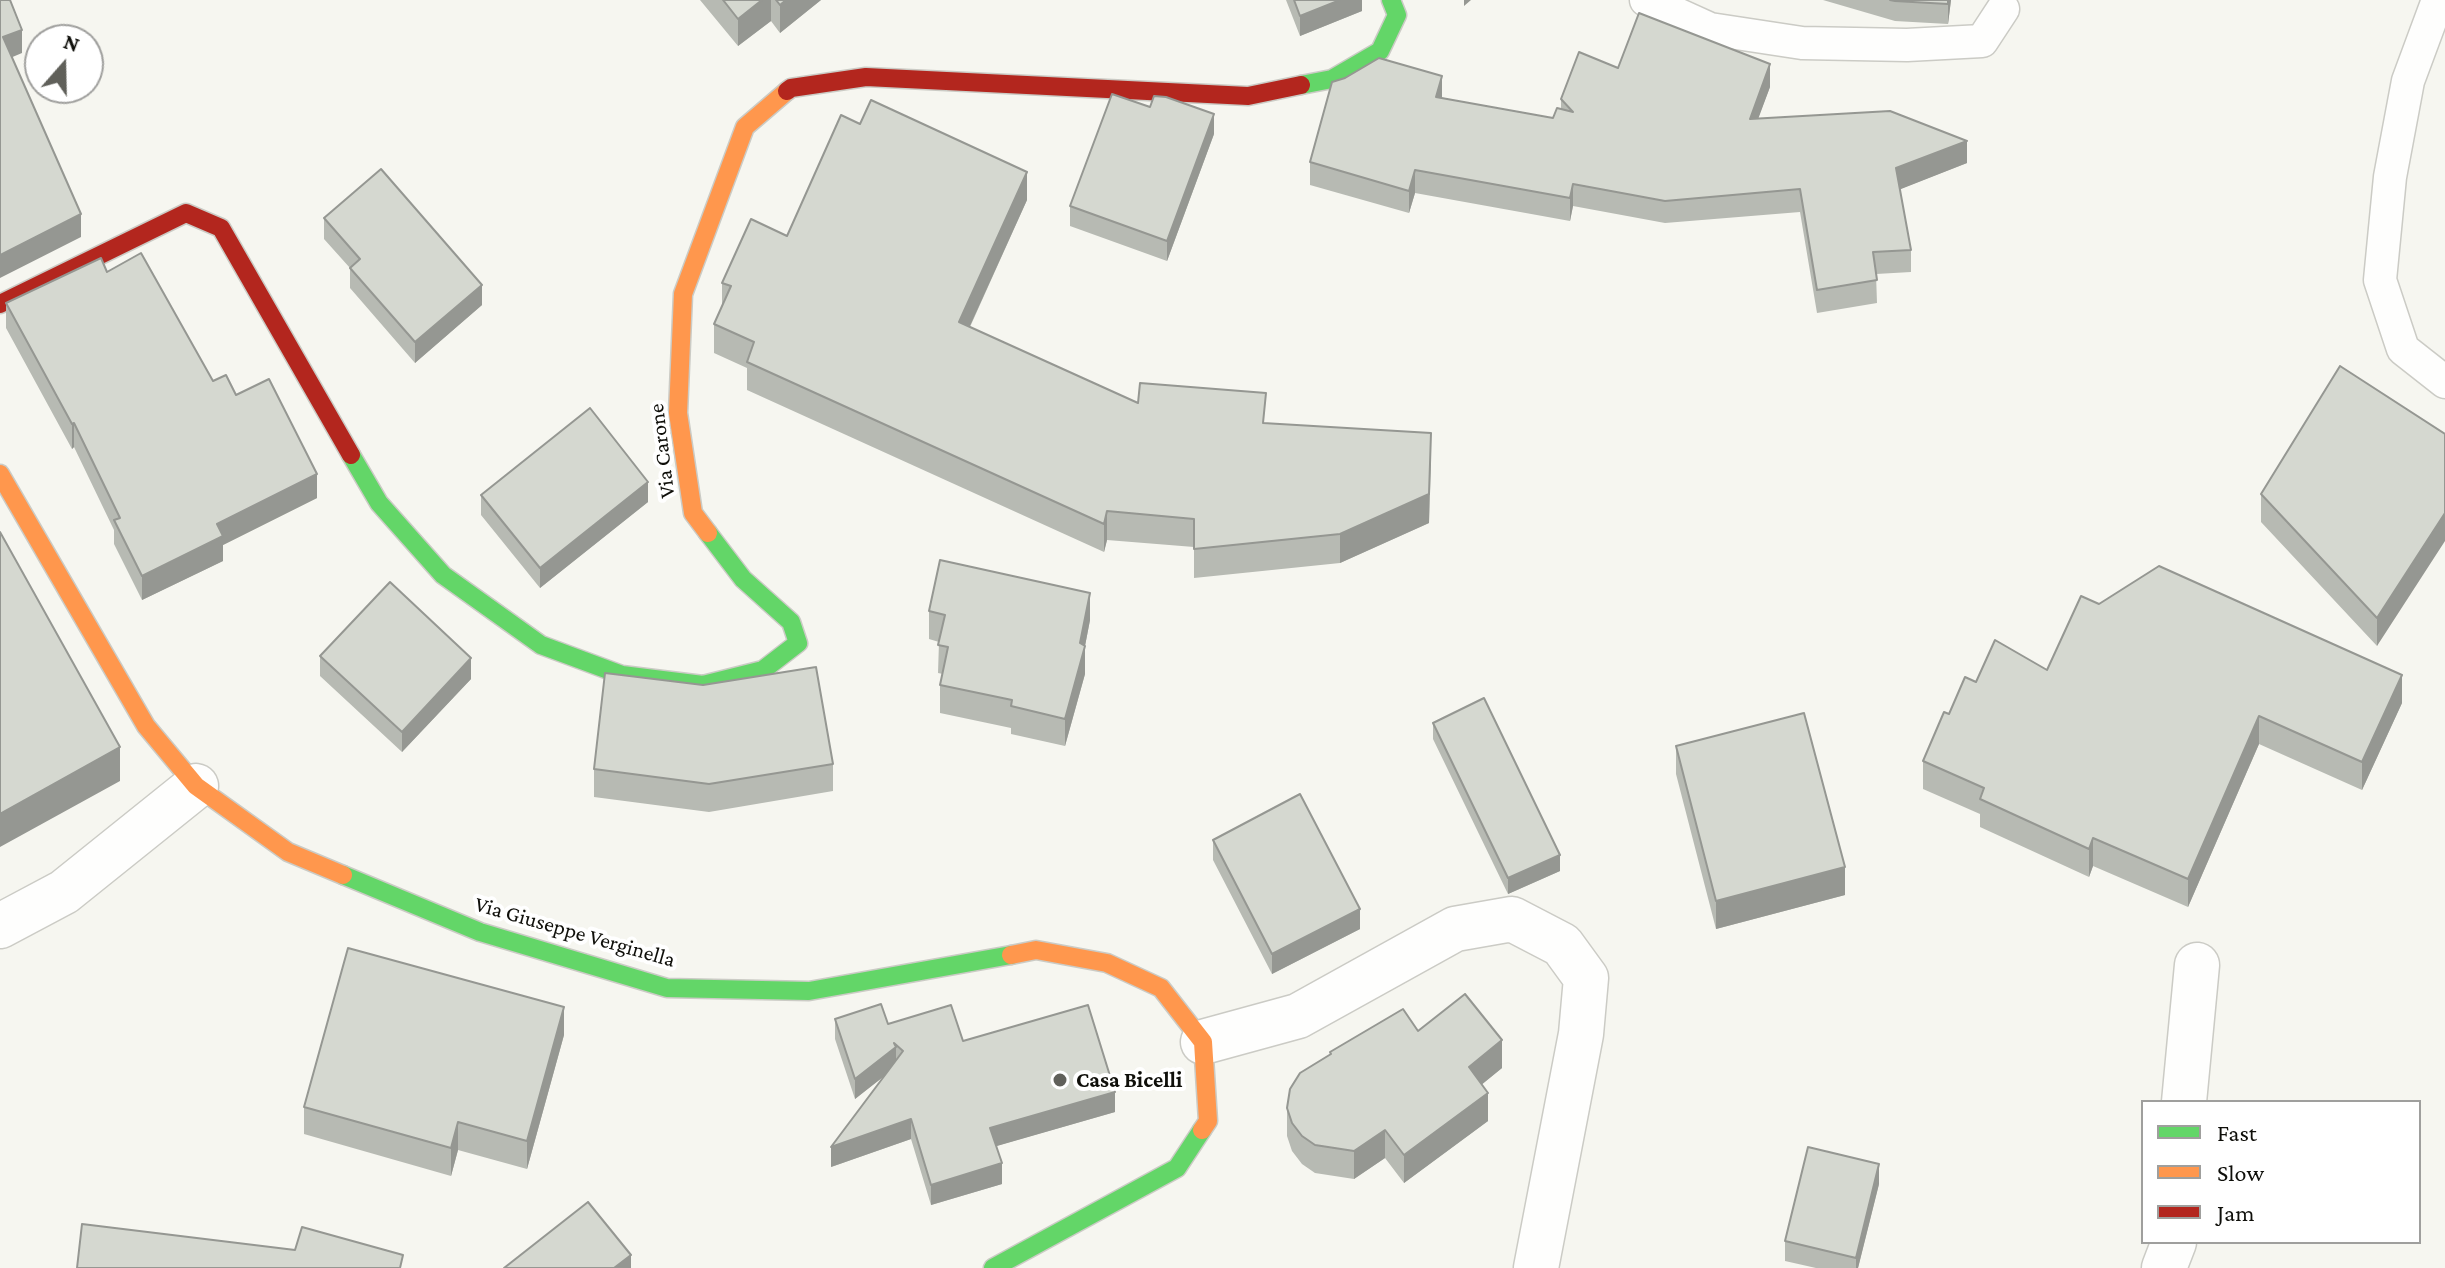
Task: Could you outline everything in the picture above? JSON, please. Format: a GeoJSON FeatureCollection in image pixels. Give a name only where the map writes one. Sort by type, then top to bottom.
{"type":"FeatureCollection","features":[{"type":"Feature","properties":{"kind":"street","name":"Via Carone"},"geometry":{"type":"LineString","coordinates":[[0,304],[186,213],[221,228],[379,503],[443,575],[541,645],[622,675],[703,685],[763,670],[798,643],[791,622],[743,579],[693,513],[678,413],[683,294],[745,127],[791,88],[866,77],[1248,96],[1332,79],[1380,51],[1397,15],[1391,0]]}},
{"type":"Feature","properties":{"kind":"street","name":"Via Giuseppe Verginella"},"geometry":{"type":"LineString","coordinates":[[0,474],[146,726],[196,786],[288,852],[480,932],[667,988],[809,991],[1036,950],[1107,963],[1161,988],[1203,1042]]}},
{"type":"Feature","properties":{"kind":"street"},"geometry":{"type":"LineString","coordinates":[[0,926],[64,892],[196,786]]}},
{"type":"Feature","properties":{"kind":"street"},"geometry":{"type":"LineString","coordinates":[[993,1268],[1177,1168],[1208,1121],[1203,1042],[1298,1016],[1455,929],[1512,919],[1562,945],[1586,978],[1581,1034],[1536,1268]]}},
{"type":"Feature","properties":{"kind":"street"},"geometry":{"type":"LineString","coordinates":[[2184,1100],[2197,965]]}},
{"type":"Feature","properties":{"kind":"street"},"geometry":{"type":"LineString","coordinates":[[2164,1268],[2173,1244]]}},
{"type":"Feature","properties":{"kind":"lane"},"geometry":{"type":"LineString","coordinates":[[1646,0],[1710,29],[1802,43],[1907,45],[1982,41],[2003,9]]}},
{"type":"Feature","properties":{"kind":"lane"},"geometry":{"type":"LineString","coordinates":[[2438,0],[2408,81],[2390,177],[2380,280],[2403,349],[2445,382]]}},
{"type":"Feature","properties":{"kind":"building"},"geometry":{"type":"Polygon","coordinates":[[[0,0],[10,0],[22,30],[3,37],[24,85],[24,104],[33,104],[81,214],[0,255],[0,0]]]}},
{"type":"Feature","properties":{"kind":"building"},"geometry":{"type":"Polygon","coordinates":[[[723,0],[762,0],[738,19],[723,0]]]}},
{"type":"Feature","properties":{"kind":"building"},"geometry":{"type":"Polygon","coordinates":[[[1294,0],[1340,0],[1300,16],[1294,0]]]}},
{"type":"Feature","properties":{"kind":"building"},"geometry":{"type":"Polygon","coordinates":[[[1890,0],[1948,0],[1948,4],[1895,1],[1890,0]]]}},
{"type":"Feature","properties":{"kind":"building"},"geometry":{"type":"Polygon","coordinates":[[[1639,13],[1770,64],[1750,119],[1890,111],[1967,141],[1896,168],[1911,250],[1873,252],[1877,280],[1817,290],[1800,189],[1665,201],[1573,184],[1570,198],[1415,170],[1409,191],[1310,162],[1332,82],[1379,58],[1442,76],[1436,97],[1553,118],[1557,108],[1573,112],[1561,99],[1579,52],[1618,68],[1639,13]]]}},
{"type":"Feature","properties":{"kind":"building"},"geometry":{"type":"Polygon","coordinates":[[[1112,94],[1150,107],[1154,96],[1166,97],[1214,114],[1167,241],[1070,206],[1112,94]]]}},
{"type":"Feature","properties":{"kind":"building"},"geometry":{"type":"Polygon","coordinates":[[[871,100],[1027,172],[959,322],[1138,403],[1140,383],[1266,393],[1263,423],[1431,433],[1429,494],[1340,534],[1194,549],[1194,519],[1107,511],[1104,524],[747,362],[754,342],[714,324],[731,286],[722,283],[751,219],[787,236],[841,115],[860,124],[871,100]]]}},
{"type":"Feature","properties":{"kind":"building"},"geometry":{"type":"Polygon","coordinates":[[[381,169],[482,285],[415,342],[350,268],[360,259],[324,218],[381,169]]]}},
{"type":"Feature","properties":{"kind":"building"},"geometry":{"type":"Polygon","coordinates":[[[141,253],[213,381],[226,375],[236,395],[269,379],[317,474],[217,524],[223,536],[142,576],[114,520],[120,518],[74,423],[6,303],[101,258],[107,272],[141,253]]]}},
{"type":"Feature","properties":{"kind":"building"},"geometry":{"type":"Polygon","coordinates":[[[2340,366],[2445,434],[2445,513],[2377,618],[2261,494],[2340,366]]]}},
{"type":"Feature","properties":{"kind":"building"},"geometry":{"type":"Polygon","coordinates":[[[590,408],[648,482],[540,568],[481,495],[590,408]]]}},
{"type":"Feature","properties":{"kind":"building"},"geometry":{"type":"Polygon","coordinates":[[[0,532],[120,747],[0,814],[0,532]]]}},
{"type":"Feature","properties":{"kind":"building"},"geometry":{"type":"Polygon","coordinates":[[[940,560],[1090,593],[1080,643],[1085,646],[1065,719],[1011,706],[1012,700],[940,685],[948,647],[938,645],[945,615],[929,611],[940,560]]]}},
{"type":"Feature","properties":{"kind":"building"},"geometry":{"type":"Polygon","coordinates":[[[2159,566],[2402,675],[2362,762],[2259,716],[2188,879],[2093,838],[2089,849],[1980,799],[1984,788],[1923,761],[1944,712],[1949,714],[1965,677],[1976,682],[1995,640],[2047,670],[2081,596],[2099,604],[2159,566]]]}},
{"type":"Feature","properties":{"kind":"building"},"geometry":{"type":"Polygon","coordinates":[[[390,582],[471,658],[402,732],[320,656],[390,582]]]}},
{"type":"Feature","properties":{"kind":"building"},"geometry":{"type":"Polygon","coordinates":[[[816,667],[833,764],[709,784],[594,769],[605,673],[703,685],[816,667]]]}},
{"type":"Feature","properties":{"kind":"building"},"geometry":{"type":"Polygon","coordinates":[[[1484,698],[1560,855],[1508,878],[1433,723],[1484,698]]]}},
{"type":"Feature","properties":{"kind":"building"},"geometry":{"type":"Polygon","coordinates":[[[1804,713],[1845,867],[1716,901],[1676,746],[1804,713]]]}},
{"type":"Feature","properties":{"kind":"building"},"geometry":{"type":"Polygon","coordinates":[[[1300,794],[1360,909],[1272,954],[1213,840],[1300,794]]]}},
{"type":"Feature","properties":{"kind":"building"},"geometry":{"type":"Polygon","coordinates":[[[348,948],[564,1007],[527,1141],[458,1122],[451,1148],[304,1107],[348,948]]]}},
{"type":"Feature","properties":{"kind":"building"},"geometry":{"type":"Polygon","coordinates":[[[1465,994],[1502,1040],[1469,1067],[1488,1093],[1404,1155],[1385,1130],[1354,1151],[1315,1145],[1302,1136],[1292,1123],[1287,1108],[1290,1089],[1300,1073],[1403,1009],[1418,1031],[1465,994]]]}},
{"type":"Feature","properties":{"kind":"building"},"geometry":{"type":"Polygon","coordinates":[[[881,1004],[888,1024],[951,1005],[963,1041],[1088,1005],[1115,1092],[990,1128],[1002,1163],[931,1185],[911,1119],[831,1147],[903,1051],[894,1043],[896,1047],[855,1079],[835,1019],[881,1004]]]}},
{"type":"Feature","properties":{"kind":"building"},"geometry":{"type":"Polygon","coordinates":[[[1808,1147],[1879,1164],[1856,1258],[1785,1241],[1808,1147]]]}},
{"type":"Feature","properties":{"kind":"building"},"geometry":{"type":"Polygon","coordinates":[[[588,1202],[631,1255],[614,1268],[504,1268],[588,1202]]]}},
{"type":"Feature","properties":{"kind":"building"},"geometry":{"type":"Polygon","coordinates":[[[82,1224],[295,1250],[302,1227],[403,1255],[400,1268],[77,1268],[82,1224]]]}},
{"type":"Feature","properties":{"kind":"traffic: fast"},"geometry":{"type":"LineString","coordinates":[[1301,85],[1332,79],[1380,51],[1397,15],[1391,0]]}},
{"type":"Feature","properties":{"kind":"traffic: fast"},"geometry":{"type":"LineString","coordinates":[[351,455],[379,503],[443,575],[541,645],[622,675],[703,685],[763,670],[798,643],[791,622],[743,579],[708,533]]}},
{"type":"Feature","properties":{"kind":"traffic: fast"},"geometry":{"type":"LineString","coordinates":[[343,875],[480,932],[667,988],[809,991],[1011,955]]}},
{"type":"Feature","properties":{"kind":"traffic: fast"},"geometry":{"type":"LineString","coordinates":[[993,1268],[1177,1168],[1202,1130]]}},
{"type":"Feature","properties":{"kind":"traffic: slow"},"geometry":{"type":"LineString","coordinates":[[708,533],[693,513],[678,413],[683,294],[745,127],[787,91]]}},
{"type":"Feature","properties":{"kind":"traffic: slow"},"geometry":{"type":"LineString","coordinates":[[0,474],[146,726],[196,786],[288,852],[343,875]]}},
{"type":"Feature","properties":{"kind":"traffic: slow"},"geometry":{"type":"LineString","coordinates":[[1011,955],[1036,950],[1107,963],[1161,988],[1203,1042],[1208,1121],[1202,1130]]}},
{"type":"Feature","properties":{"kind":"traffic: jam"},"geometry":{"type":"LineString","coordinates":[[787,91],[866,77],[1248,96],[1301,85]]}},
{"type":"Feature","properties":{"kind":"traffic: jam"},"geometry":{"type":"LineString","coordinates":[[0,304],[186,213],[221,228],[351,455]]}},
{"type":"Feature","properties":{"kind":"place","name":"Casa Bicelli"},"geometry":{"type":"Point","coordinates":[1060,1080]}}]}
